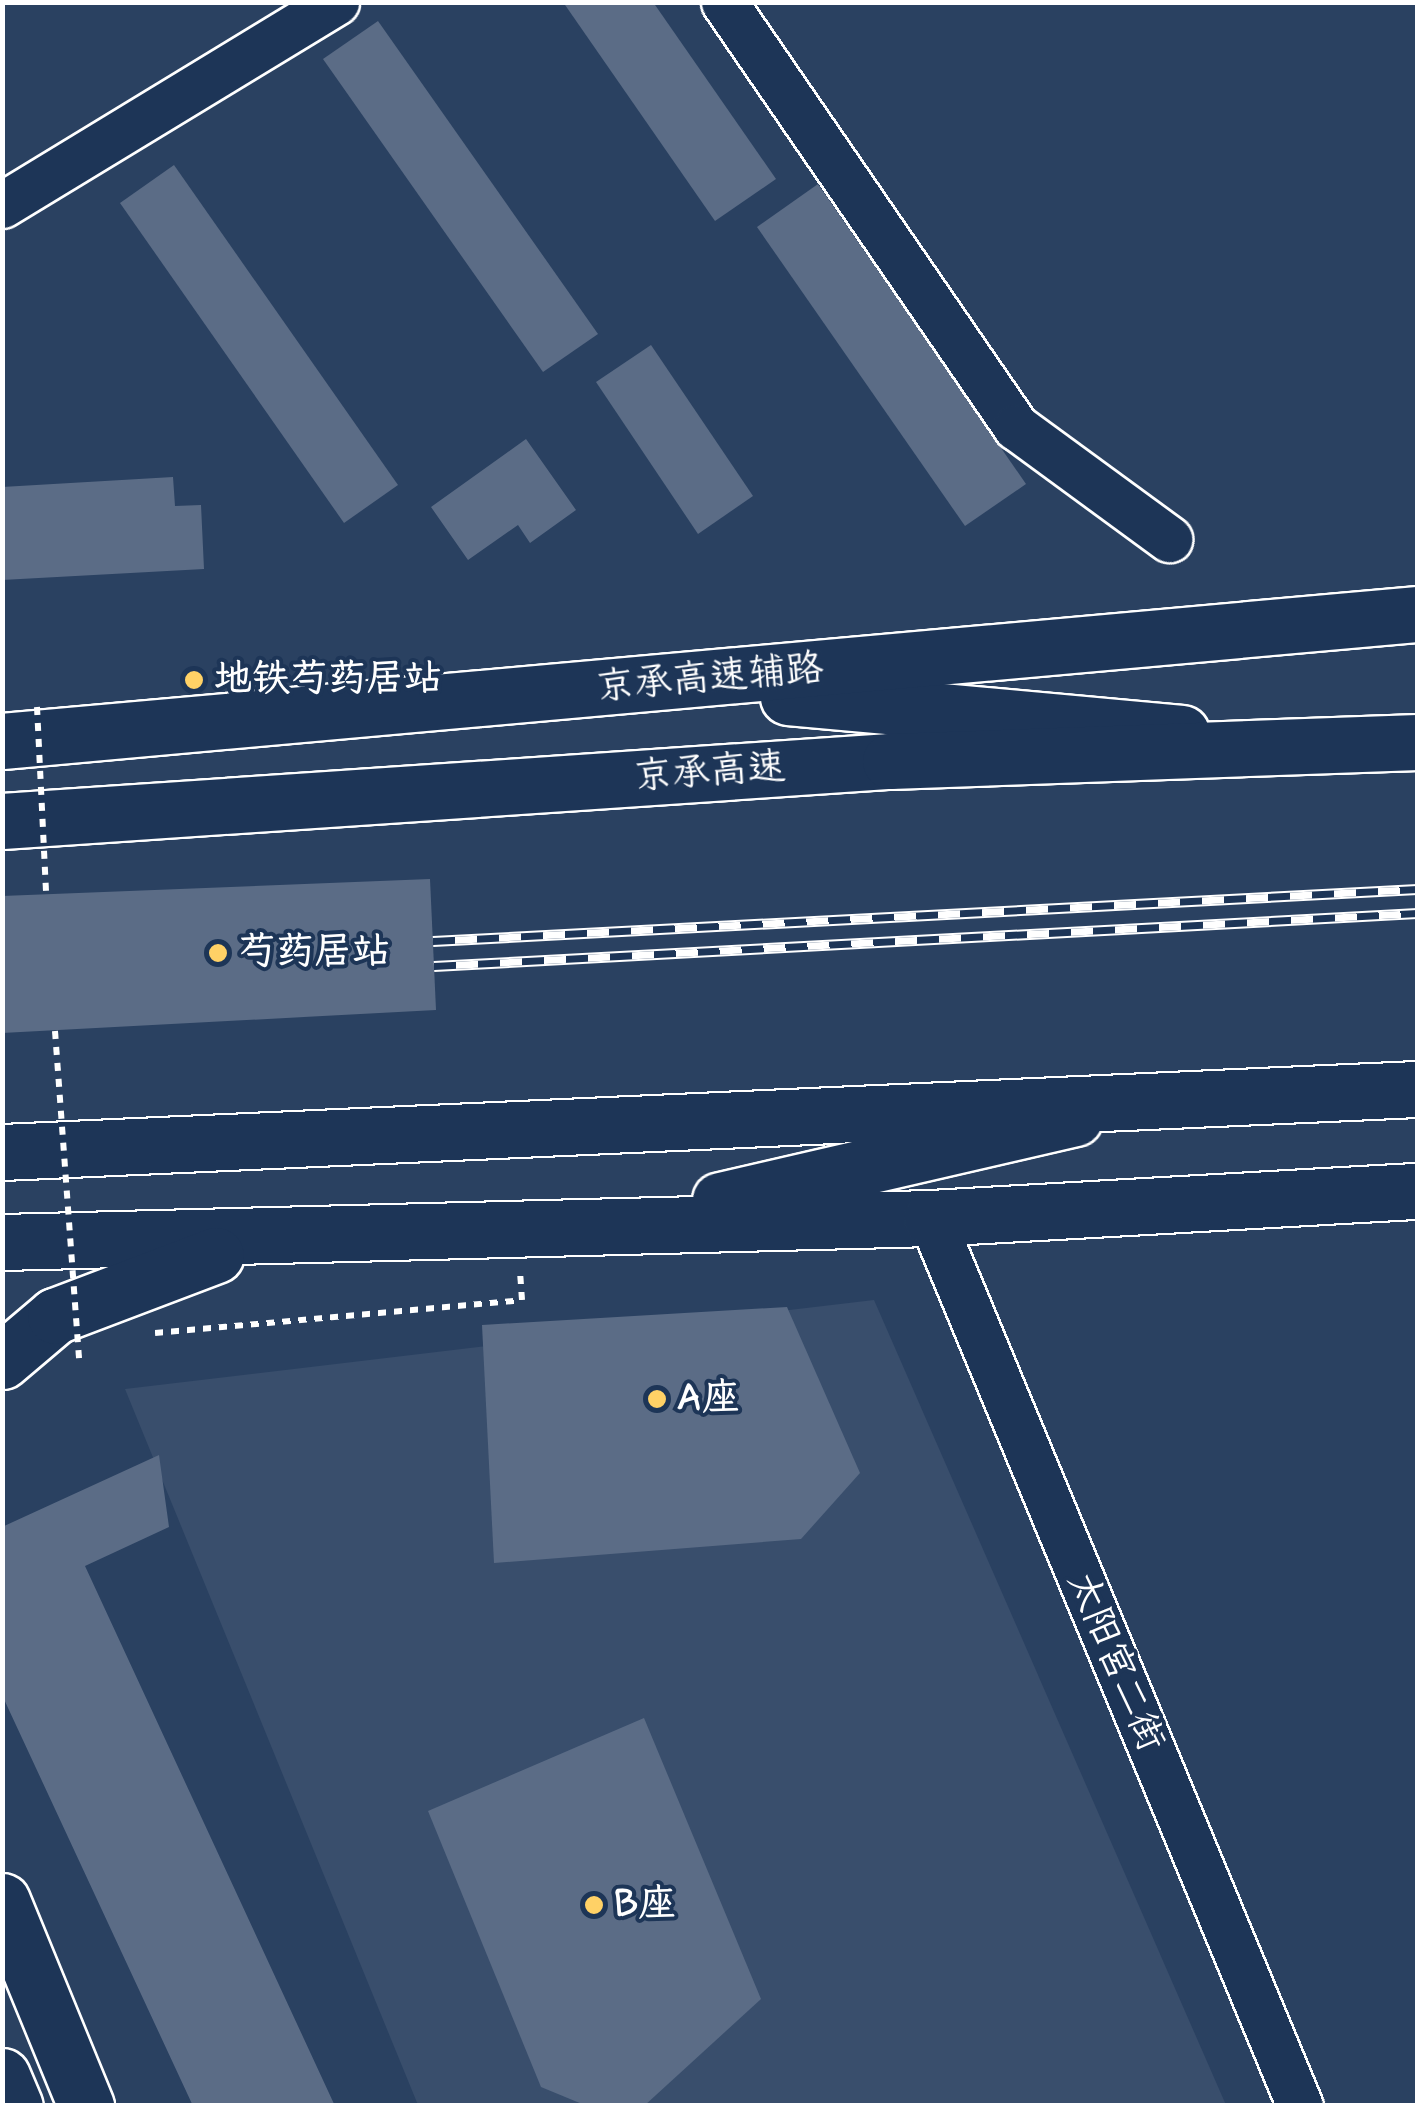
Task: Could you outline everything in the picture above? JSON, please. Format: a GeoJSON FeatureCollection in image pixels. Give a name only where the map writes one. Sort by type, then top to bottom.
{"type":"FeatureCollection","features":[{"type":"Feature","properties":{"kind":"main road","name":"京承高速辅路"},"geometry":{"type":"LineString","coordinates":[[20,724],[647,685],[1418,614]]}},
{"type":"Feature","properties":{"kind":"main road"},"geometry":{"type":"LineString","coordinates":[[647,685],[1323,746]]}},
{"type":"Feature","properties":{"kind":"main road","name":"京承高速"},"geometry":{"type":"LineString","coordinates":[[2,820],[890,761],[1418,742]]}},
{"type":"Feature","properties":{"kind":"main road"},"geometry":{"type":"LineString","coordinates":[[2,1152],[1418,1089]]}},
{"type":"Feature","properties":{"kind":"main road"},"geometry":{"type":"LineString","coordinates":[[606,1227],[1146,1101]]}},
{"type":"Feature","properties":{"kind":"main road"},"geometry":{"type":"LineString","coordinates":[[2,1242],[256,1240],[931,1218],[1418,1191]]}},
{"type":"Feature","properties":{"kind":"main road"},"geometry":{"type":"LineString","coordinates":[[2,1362],[55,1316],[256,1240]]}},
{"type":"Feature","properties":{"kind":"main road"},"geometry":{"type":"LineString","coordinates":[[2,1900],[86,2106]]}},
{"type":"Feature","properties":{"kind":"main road"},"geometry":{"type":"LineString","coordinates":[[2,2076],[15,2106]]}},
{"type":"Feature","properties":{"kind":"street"},"geometry":{"type":"LineString","coordinates":[[2,205],[336,2]]}},
{"type":"Feature","properties":{"kind":"street"},"geometry":{"type":"LineString","coordinates":[[724,2],[1016,427],[1170,539]]}},
{"type":"Feature","properties":{"kind":"street","name":"太阳宫二街"},"geometry":{"type":"LineString","coordinates":[[931,1218],[1300,2106]]}},
{"type":"Feature","properties":{"kind":"path"},"geometry":{"type":"LineString","coordinates":[[20,724],[46,894]]}},
{"type":"Feature","properties":{"kind":"path"},"geometry":{"type":"LineString","coordinates":[[55,1031],[79,1360],[95,1354]]}},
{"type":"Feature","properties":{"kind":"path"},"geometry":{"type":"LineString","coordinates":[[142,1336],[522,1300]]}},
{"type":"Feature","properties":{"kind":"shaded area"},"geometry":{"type":"Polygon","coordinates":[[[874,1300],[1226,2105],[418,2105],[125,1389],[874,1300]]]}},
{"type":"Feature","properties":{"kind":"building"},"geometry":{"type":"Polygon","coordinates":[[[563,2],[653,2],[776,179],[715,221],[563,2]]]}},
{"type":"Feature","properties":{"kind":"building"},"geometry":{"type":"Polygon","coordinates":[[[378,21],[598,334],[543,372],[323,59],[378,21]]]}},
{"type":"Feature","properties":{"kind":"building"},"geometry":{"type":"Polygon","coordinates":[[[174,165],[398,485],[344,523],[120,203],[174,165]]]}},
{"type":"Feature","properties":{"kind":"building"},"geometry":{"type":"Polygon","coordinates":[[[818,184],[1026,484],[965,526],[757,227],[818,184]]]}},
{"type":"Feature","properties":{"kind":"building"},"geometry":{"type":"Polygon","coordinates":[[[651,345],[753,496],[698,534],[596,382],[651,345]]]}},
{"type":"Feature","properties":{"kind":"building"},"geometry":{"type":"Polygon","coordinates":[[[526,439],[576,510],[530,543],[518,525],[468,560],[431,507],[526,439]]]}},
{"type":"Feature","properties":{"kind":"building"},"geometry":{"type":"Polygon","coordinates":[[[173,477],[175,506],[201,505],[204,569],[2,580],[2,487],[173,477]]]}},
{"type":"Feature","properties":{"kind":"building","name":"芍药居站"},"geometry":{"type":"Polygon","coordinates":[[[430,879],[436,1010],[2,1033],[2,896],[430,879]]]}},
{"type":"Feature","properties":{"kind":"building","name":"A座"},"geometry":{"type":"Polygon","coordinates":[[[787,1307],[860,1473],[801,1539],[494,1563],[482,1325],[787,1307]]]}},
{"type":"Feature","properties":{"kind":"building"},"geometry":{"type":"Polygon","coordinates":[[[159,1455],[169,1527],[85,1566],[335,2106],[193,2106],[2,1695],[2,1527],[159,1455]]]}},
{"type":"Feature","properties":{"kind":"building","name":"B座"},"geometry":{"type":"Polygon","coordinates":[[[644,1718],[761,1999],[644,2106],[587,2106],[541,2087],[428,1811],[644,1718]]]}},
{"type":"Feature","properties":{"kind":"railway"},"geometry":{"type":"LineString","coordinates":[[433,941],[1418,889]]}},
{"type":"Feature","properties":{"kind":"railway"},"geometry":{"type":"LineString","coordinates":[[434,966],[1418,913]]}},
{"type":"Feature","properties":{"kind":"place","name":"地铁芍药居站"},"geometry":{"type":"Point","coordinates":[194,680]}},
{"type":"Feature","properties":{"kind":"place","name":"芍药居站"},"geometry":{"type":"Point","coordinates":[218,953]}},
{"type":"Feature","properties":{"kind":"place","name":"A座"},"geometry":{"type":"Point","coordinates":[657,1399]}},
{"type":"Feature","properties":{"kind":"place","name":"B座"},"geometry":{"type":"Point","coordinates":[594,1905]}}]}
